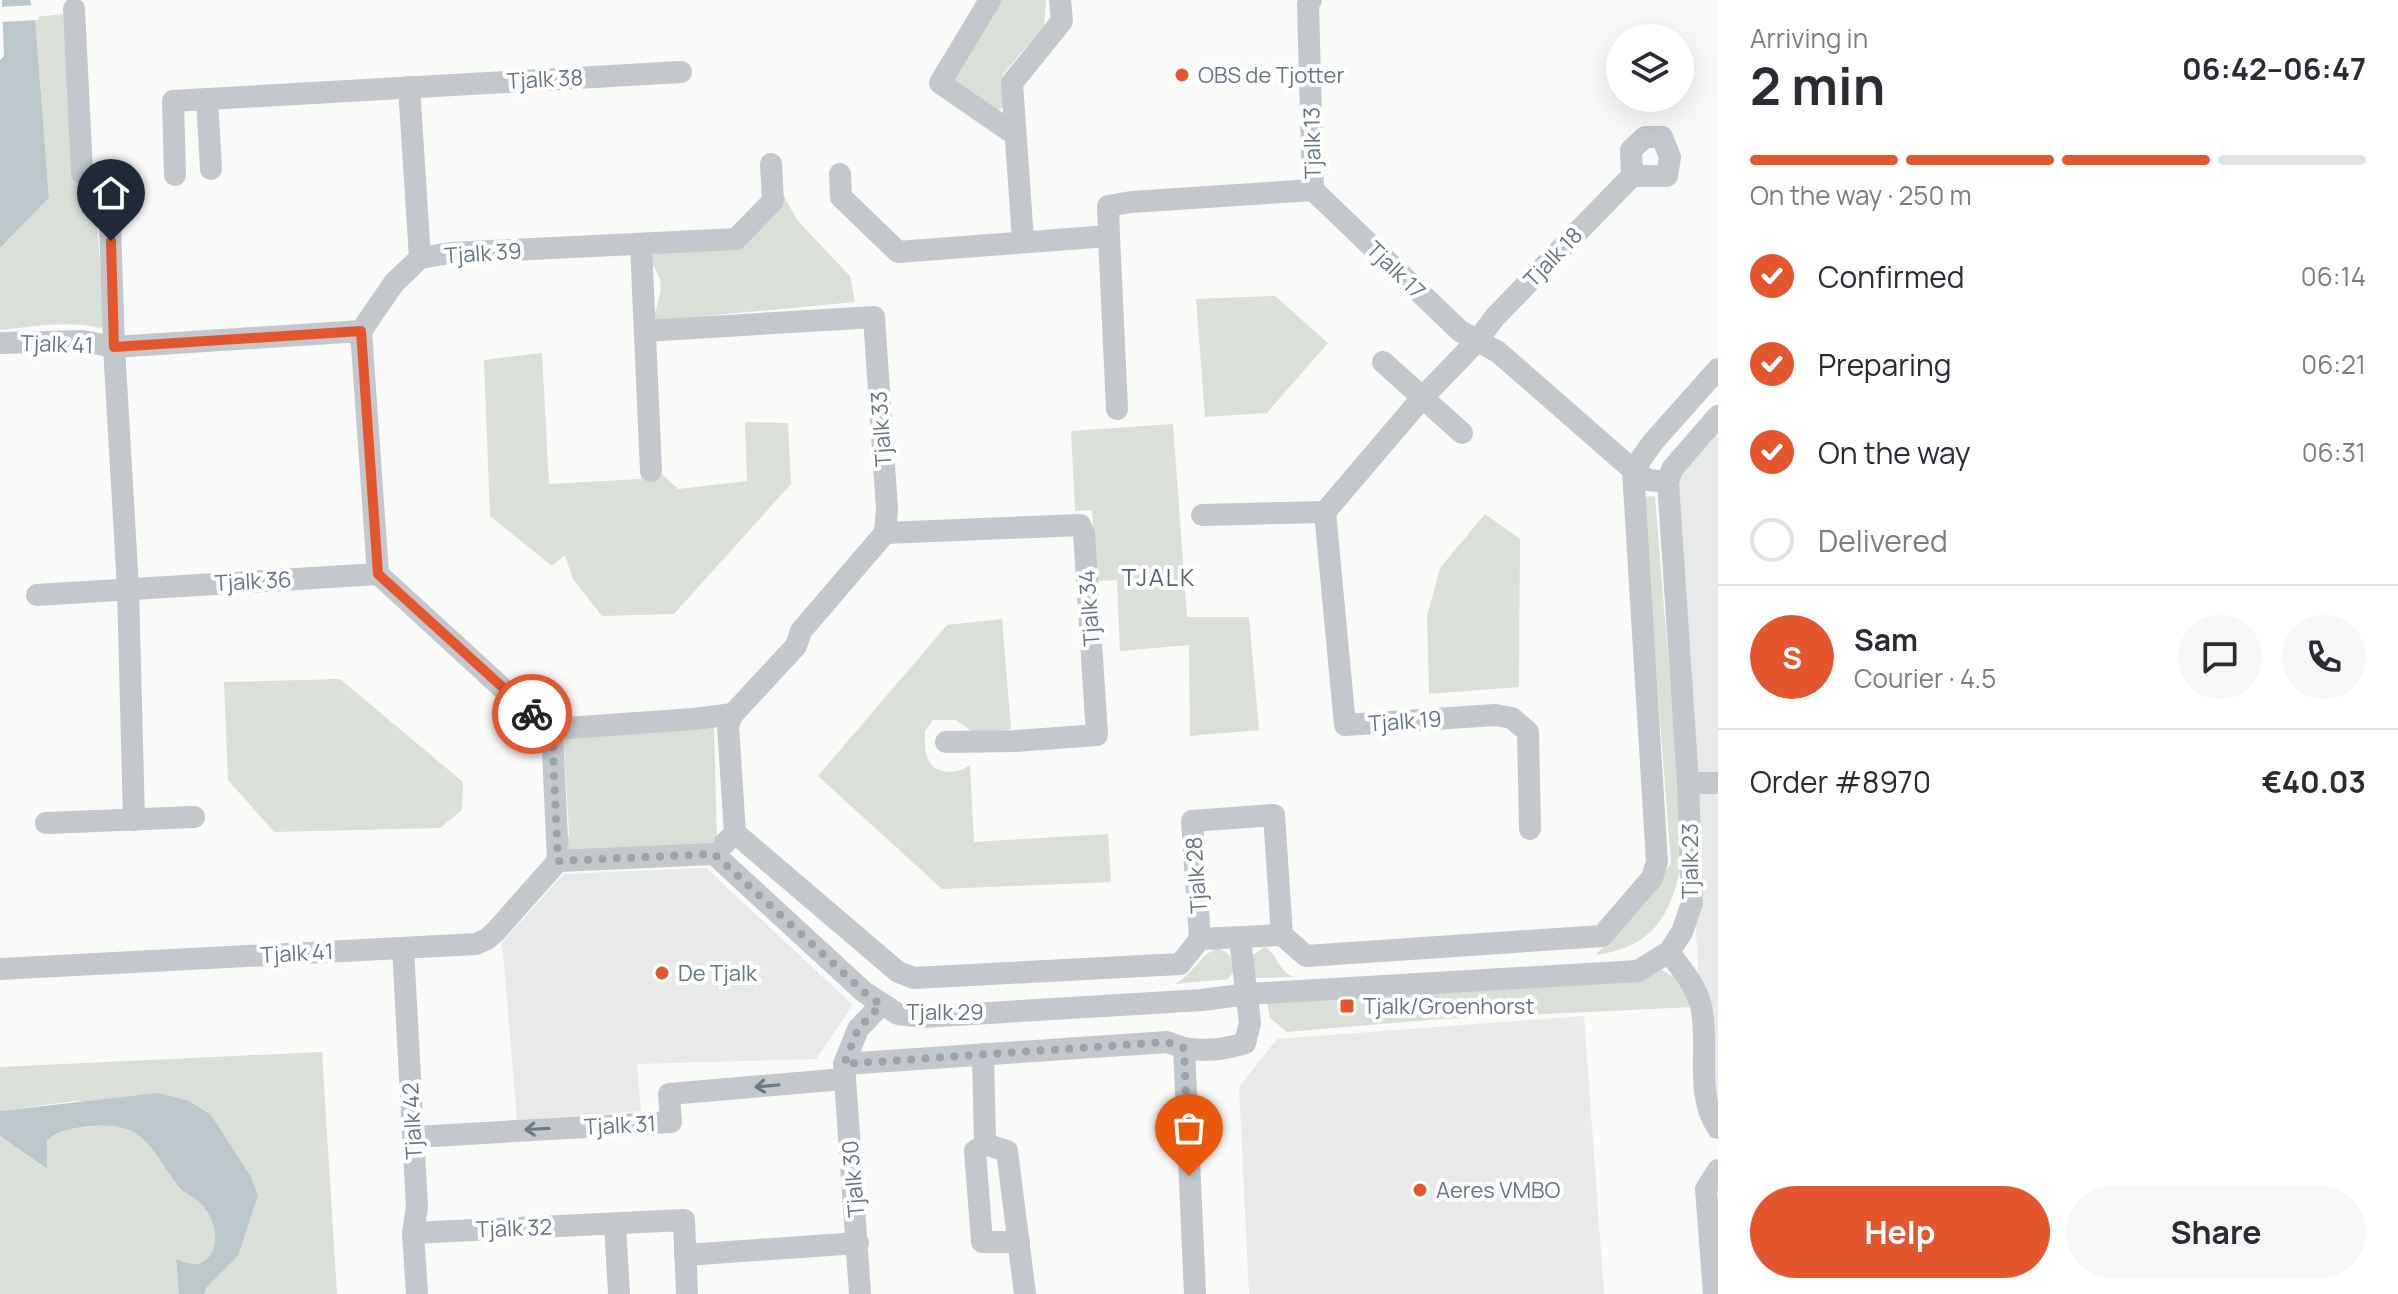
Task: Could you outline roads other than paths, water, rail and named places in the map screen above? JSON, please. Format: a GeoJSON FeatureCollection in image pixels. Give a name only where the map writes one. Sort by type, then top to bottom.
{"type":"FeatureCollection","features":[{"type":"Feature","properties":{"kind":"street"},"geometry":{"type":"LineString","coordinates":[[990,0],[940,83],[1014,134]]}},
{"type":"Feature","properties":{"kind":"street"},"geometry":{"type":"LineString","coordinates":[[1023,240],[1012,83],[1062,21],[1060,0]]}},
{"type":"Feature","properties":{"kind":"street","name":"Tjalk 13"},"geometry":{"type":"LineString","coordinates":[[1311,0],[1308,4],[1313,190]]}},
{"type":"Feature","properties":{"kind":"street"},"geometry":{"type":"LineString","coordinates":[[74,9],[82,173],[100,183],[109,194],[128,588],[134,820]]}},
{"type":"Feature","properties":{"kind":"street","name":"Tjalk 38"},"geometry":{"type":"LineString","coordinates":[[175,175],[173,101],[681,72]]}},
{"type":"Feature","properties":{"kind":"street"},"geometry":{"type":"LineString","coordinates":[[409,87],[420,258]]}},
{"type":"Feature","properties":{"kind":"street"},"geometry":{"type":"LineString","coordinates":[[207,99],[211,169]]}},
{"type":"Feature","properties":{"kind":"street","name":"Tjalk 39"},"geometry":{"type":"LineString","coordinates":[[361,331],[394,283],[420,258],[451,253],[736,239],[773,201],[771,164]]}},
{"type":"Feature","properties":{"kind":"street"},"geometry":{"type":"LineString","coordinates":[[840,174],[841,197],[898,252],[1023,240],[1109,236]]}},
{"type":"Feature","properties":{"kind":"street","name":"Tjalk 18"},"geometry":{"type":"LineString","coordinates":[[1477,341],[1500,311],[1632,176]]}},
{"type":"Feature","properties":{"kind":"street"},"geometry":{"type":"LineString","coordinates":[[1117,409],[1108,206],[1313,190]]}},
{"type":"Feature","properties":{"kind":"street","name":"Tjalk 17"},"geometry":{"type":"LineString","coordinates":[[1313,190],[1460,331],[1498,352],[1633,470],[1648,480],[1668,482]]}},
{"type":"Feature","properties":{"kind":"street"},"geometry":{"type":"LineString","coordinates":[[641,245],[651,471]]}},
{"type":"Feature","properties":{"kind":"street","name":"Tjalk 33"},"geometry":{"type":"LineString","coordinates":[[645,331],[874,317],[887,509],[885,533]]}},
{"type":"Feature","properties":{"kind":"street"},"geometry":{"type":"LineString","coordinates":[[361,331],[378,574],[534,717],[552,729],[733,714]]}},
{"type":"Feature","properties":{"kind":"street","name":"Tjalk 41"},"geometry":{"type":"LineString","coordinates":[[0,343],[83,341],[114,347],[361,331]]}},
{"type":"Feature","properties":{"kind":"street"},"geometry":{"type":"LineString","coordinates":[[1202,515],[1325,512],[1422,398],[1477,341]]}},
{"type":"Feature","properties":{"kind":"street"},"geometry":{"type":"LineString","coordinates":[[1383,362],[1462,433]]}},
{"type":"Feature","properties":{"kind":"street"},"geometry":{"type":"LineString","coordinates":[[1633,470],[1653,442],[1718,369]]}},
{"type":"Feature","properties":{"kind":"street"},"geometry":{"type":"LineString","coordinates":[[1668,482],[1672,469],[1718,416]]}},
{"type":"Feature","properties":{"kind":"street","name":"Tjalk 23"},"geometry":{"type":"LineString","coordinates":[[1282,935],[1306,956],[1602,936],[1652,878],[1657,862],[1633,470]]}},
{"type":"Feature","properties":{"kind":"street","name":"Tjalk 23"},"geometry":{"type":"LineString","coordinates":[[1668,482],[1688,783],[1692,903],[1682,932],[1669,952]]}},
{"type":"Feature","properties":{"kind":"street","name":"Tjalk 19"},"geometry":{"type":"LineString","coordinates":[[1325,512],[1345,725],[1495,715],[1512,718],[1528,732],[1530,829]]}},
{"type":"Feature","properties":{"kind":"street","name":"Tjalk 34"},"geometry":{"type":"LineString","coordinates":[[885,533],[1080,525],[1084,533],[1097,735],[946,742]]}},
{"type":"Feature","properties":{"kind":"street"},"geometry":{"type":"LineString","coordinates":[[552,729],[558,861],[714,854],[735,833],[728,726],[733,714],[796,646],[801,631],[885,533]]}},
{"type":"Feature","properties":{"kind":"street","name":"Tjalk 36"},"geometry":{"type":"LineString","coordinates":[[37,595],[378,574]]}},
{"type":"Feature","properties":{"kind":"street"},"geometry":{"type":"LineString","coordinates":[[1688,783],[1718,783]]}},
{"type":"Feature","properties":{"kind":"street","name":"Tjalk 28"},"geometry":{"type":"LineString","coordinates":[[1200,939],[1192,821],[1274,815],[1282,935]]}},
{"type":"Feature","properties":{"kind":"street"},"geometry":{"type":"LineString","coordinates":[[46,823],[194,817]]}},
{"type":"Feature","properties":{"kind":"street","name":"Tjalk 29"},"geometry":{"type":"LineString","coordinates":[[735,833],[898,972],[914,978],[1180,964],[1200,939]]}},
{"type":"Feature","properties":{"kind":"street","name":"Tjalk 29"},"geometry":{"type":"LineString","coordinates":[[714,854],[864,992],[898,1014],[923,1017],[1202,1000],[1248,994]]}},
{"type":"Feature","properties":{"kind":"street","name":"Tjalk 41"},"geometry":{"type":"LineString","coordinates":[[0,969],[476,944],[487,939],[558,861]]}},
{"type":"Feature","properties":{"kind":"street"},"geometry":{"type":"LineString","coordinates":[[1200,939],[1282,935]]}},
{"type":"Feature","properties":{"kind":"street"},"geometry":{"type":"LineString","coordinates":[[844,1072],[983,1054],[1167,1042],[1200,1051],[1228,1049],[1245,1043],[1250,1023],[1240,939]]}},
{"type":"Feature","properties":{"kind":"street","name":"Tjalk 42"},"geometry":{"type":"LineString","coordinates":[[403,948],[417,1207],[413,1233],[417,1294]]}},
{"type":"Feature","properties":{"kind":"street"},"geometry":{"type":"LineString","coordinates":[[1248,994],[1638,971],[1669,952],[1694,986],[1701,1007],[1707,1104],[1718,1128]]}},
{"type":"Feature","properties":{"kind":"street","name":"Tjalk 30"},"geometry":{"type":"LineString","coordinates":[[860,1294],[844,1072],[858,1029],[881,1005]]}},
{"type":"Feature","properties":{"kind":"street"},"geometry":{"type":"LineString","coordinates":[[1184,1048],[1195,1294]]}},
{"type":"Feature","properties":{"kind":"street"},"geometry":{"type":"LineString","coordinates":[[983,1054],[985,1144]]}},
{"type":"Feature","properties":{"kind":"street","name":"Tjalk 31"},"geometry":{"type":"LineString","coordinates":[[414,1137],[671,1122],[669,1094],[844,1072]]}},
{"type":"Feature","properties":{"kind":"street"},"geometry":{"type":"LineString","coordinates":[[985,1144],[975,1151],[982,1242],[1019,1242]]}},
{"type":"Feature","properties":{"kind":"street"},"geometry":{"type":"LineString","coordinates":[[985,1144],[1007,1151],[1025,1294]]}},
{"type":"Feature","properties":{"kind":"street"},"geometry":{"type":"LineString","coordinates":[[1714,1294],[1706,1189],[1718,1170]]}},
{"type":"Feature","properties":{"kind":"street","name":"Tjalk 32"},"geometry":{"type":"LineString","coordinates":[[413,1233],[684,1220],[687,1294]]}},
{"type":"Feature","properties":{"kind":"street"},"geometry":{"type":"LineString","coordinates":[[615,1224],[619,1294]]}},
{"type":"Feature","properties":{"kind":"street"},"geometry":{"type":"LineString","coordinates":[[685,1255],[858,1243]]}},
{"type":"Feature","properties":{"kind":"place","name":"OBS de Tjotter"},"geometry":{"type":"Point","coordinates":[1182,75]}},
{"type":"Feature","properties":{"kind":"place","name":"De Tjalk"},"geometry":{"type":"Point","coordinates":[662,973]}},
{"type":"Feature","properties":{"kind":"place","name":"Tjalk/Groenhorst"},"geometry":{"type":"Point","coordinates":[1347,1006]}},
{"type":"Feature","properties":{"kind":"place","name":"Aeres VMBO"},"geometry":{"type":"Point","coordinates":[1420,1190]}},
{"type":"Feature","properties":{"kind":"district","name":"TJALK"},"geometry":{"type":"Point","coordinates":[1159,576]}}]}
